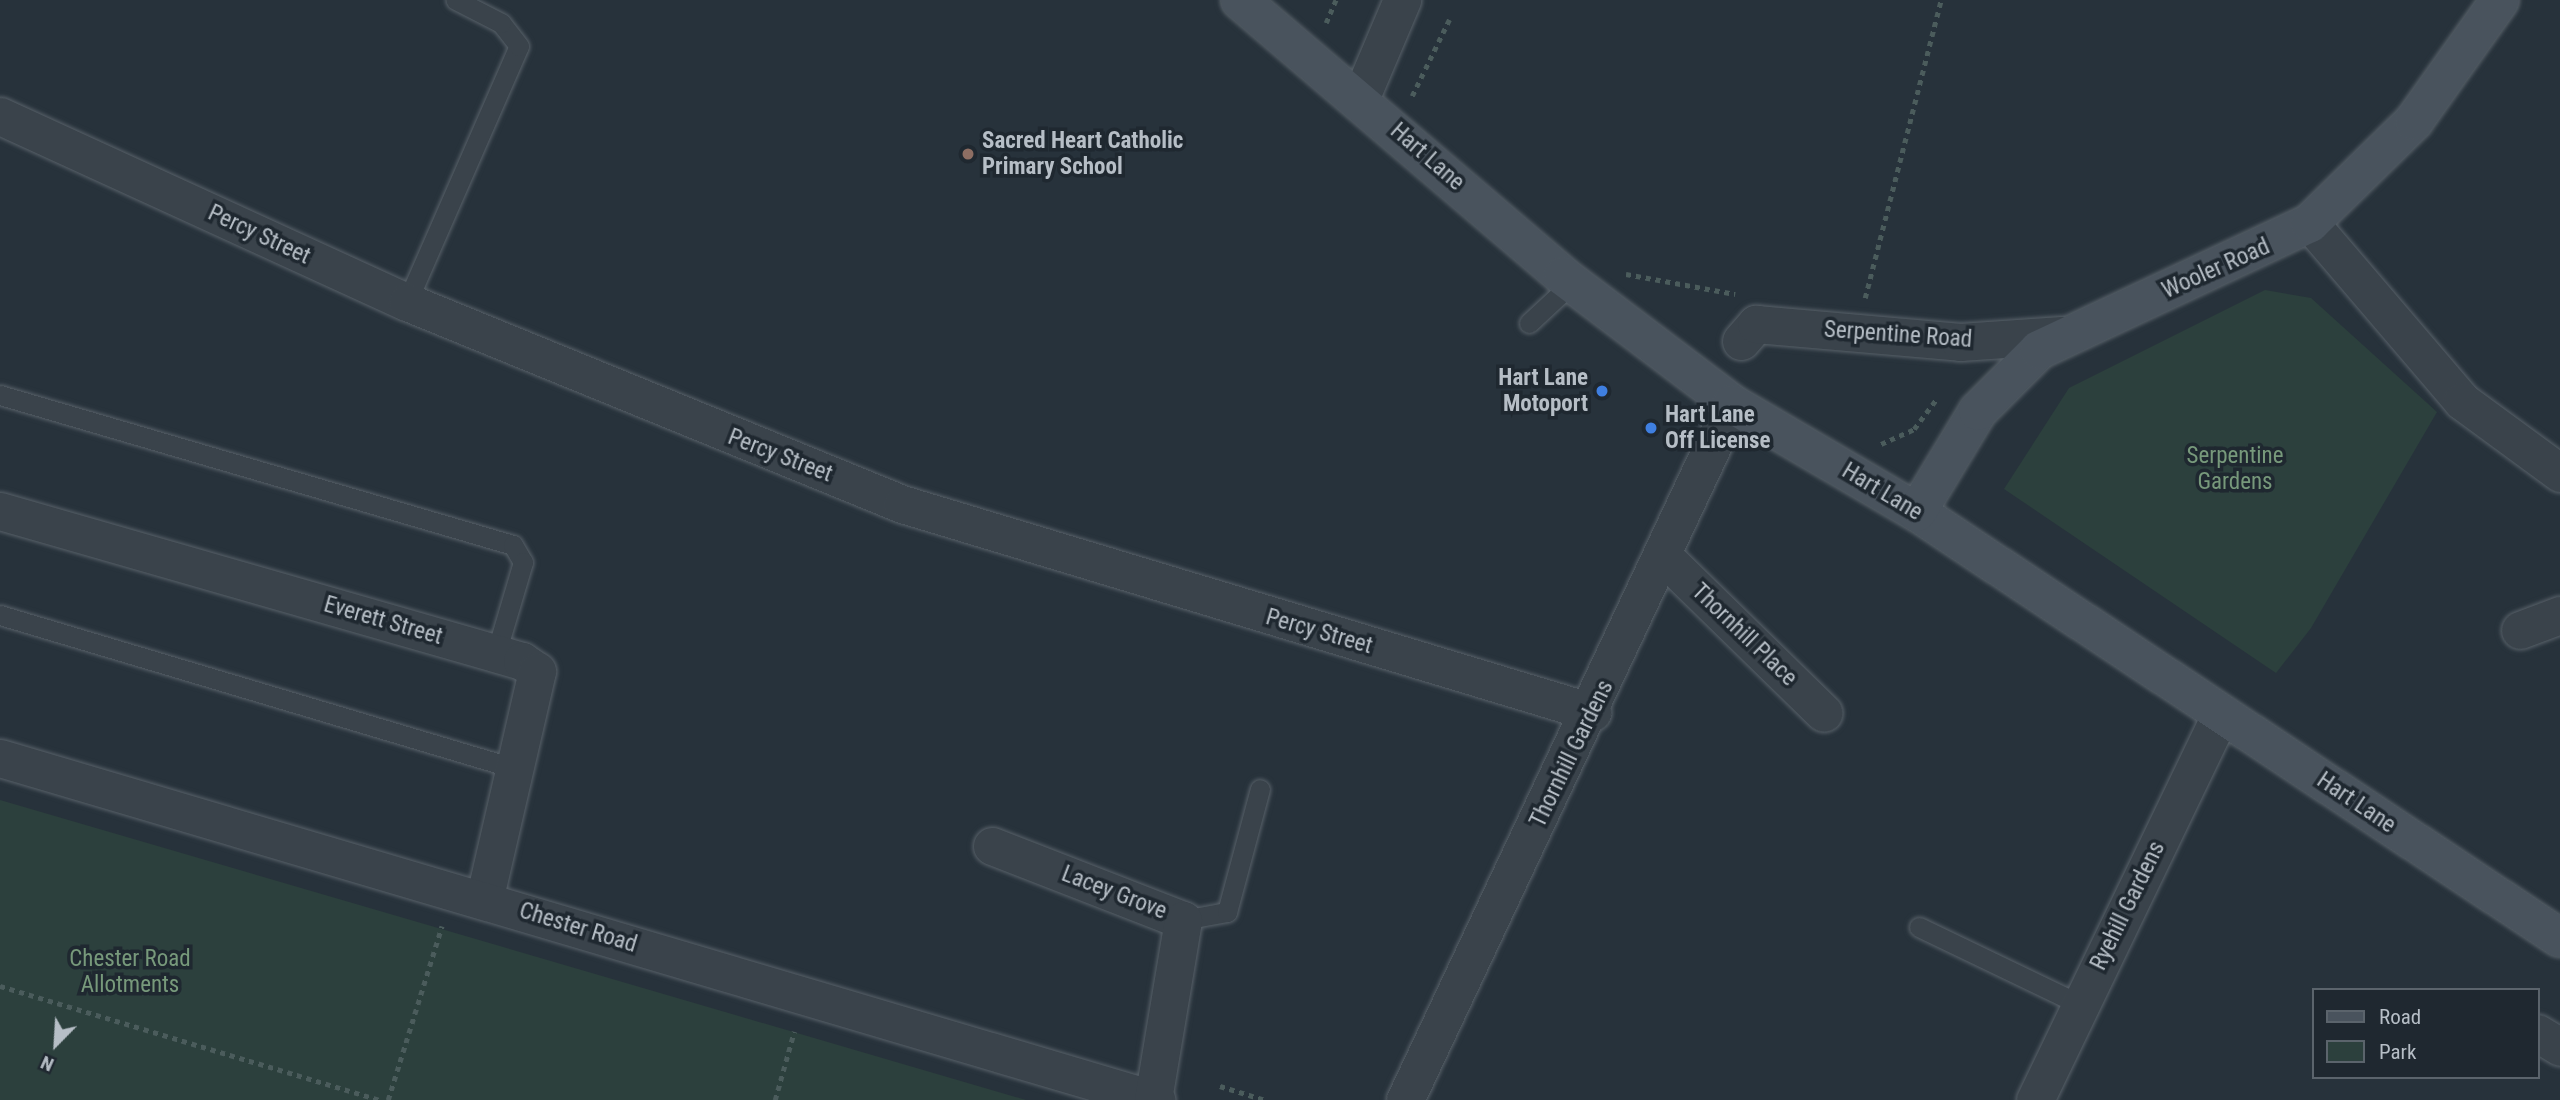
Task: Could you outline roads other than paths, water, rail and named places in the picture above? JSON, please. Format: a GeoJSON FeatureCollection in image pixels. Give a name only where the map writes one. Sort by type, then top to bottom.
{"type":"FeatureCollection","features":[{"type":"Feature","properties":{"kind":"street","name":"Hart Lane"},"geometry":{"type":"LineString","coordinates":[[1240,0],[1360,99],[1572,283],[1732,404],[1917,512],[2560,937]]}},
{"type":"Feature","properties":{"kind":"street"},"geometry":{"type":"LineString","coordinates":[[1360,99],[1402,0]]}},
{"type":"Feature","properties":{"kind":"street","name":"Wooler Road"},"geometry":{"type":"LineString","coordinates":[[1917,512],[1978,411],[2062,335],[2310,223],[2414,121],[2500,0]]}},
{"type":"Feature","properties":{"kind":"street","name":"Percy Street"},"geometry":{"type":"LineString","coordinates":[[0,116],[407,302],[902,504],[1592,712]]}},
{"type":"Feature","properties":{"kind":"street"},"geometry":{"type":"LineString","coordinates":[[2310,223],[2462,401],[2560,473]]}},
{"type":"Feature","properties":{"kind":"street","name":"Serpentine Road"},"geometry":{"type":"LineString","coordinates":[[1741,341],[1756,324],[1960,342],[2062,335]]}},
{"type":"Feature","properties":{"kind":"street","name":"Thornhill Gardens"},"geometry":{"type":"LineString","coordinates":[[1405,1100],[1592,712],[1732,404]]}},
{"type":"Feature","properties":{"kind":"street","name":"Everett Street"},"geometry":{"type":"LineString","coordinates":[[0,511],[496,653],[537,671],[517,769],[484,900]]}},
{"type":"Feature","properties":{"kind":"street","name":"Thornhill Place"},"geometry":{"type":"LineString","coordinates":[[1664,557],[1824,713]]}},
{"type":"Feature","properties":{"kind":"street"},"geometry":{"type":"LineString","coordinates":[[2520,630],[2560,615]]}},
{"type":"Feature","properties":{"kind":"street","name":"Ryehill Gardens"},"geometry":{"type":"LineString","coordinates":[[2035,1100],[2221,713]]}},
{"type":"Feature","properties":{"kind":"street","name":"Chester Road"},"geometry":{"type":"LineString","coordinates":[[0,758],[1155,1100]]}},
{"type":"Feature","properties":{"kind":"street","name":"Lacey Grove"},"geometry":{"type":"LineString","coordinates":[[992,846],[1183,920],[1155,1100]]}},
{"type":"Feature","properties":{"kind":"street"},"geometry":{"type":"LineString","coordinates":[[2539,1034],[2560,1047]]}},
{"type":"Feature","properties":{"kind":"lane"},"geometry":{"type":"LineString","coordinates":[[407,302],[519,46],[501,23],[456,0]]}},
{"type":"Feature","properties":{"kind":"lane"},"geometry":{"type":"LineString","coordinates":[[1529,323],[1572,283]]}},
{"type":"Feature","properties":{"kind":"lane"},"geometry":{"type":"LineString","coordinates":[[0,395],[513,545],[523,562],[496,653]]}},
{"type":"Feature","properties":{"kind":"lane"},"geometry":{"type":"LineString","coordinates":[[0,615],[517,769]]}},
{"type":"Feature","properties":{"kind":"lane"},"geometry":{"type":"LineString","coordinates":[[1183,920],[1227,912],[1260,789]]}},
{"type":"Feature","properties":{"kind":"lane"},"geometry":{"type":"LineString","coordinates":[[1919,927],[2081,1005]]}},
{"type":"Feature","properties":{"kind":"place","name":"Sacred Heart Catholic Primary School"},"geometry":{"type":"Point","coordinates":[968,154]}},
{"type":"Feature","properties":{"kind":"place","name":"Hart Lane Motoport"},"geometry":{"type":"Point","coordinates":[1602,391]}},
{"type":"Feature","properties":{"kind":"place","name":"Hart Lane Off License"},"geometry":{"type":"Point","coordinates":[1651,428]}},
{"type":"Feature","properties":{"kind":"park label","name":"Serpentine Gardens"},"geometry":{"type":"Point","coordinates":[2235,469]}},
{"type":"Feature","properties":{"kind":"park label","name":"Chester Road Allotments"},"geometry":{"type":"Point","coordinates":[130,972]}}]}
